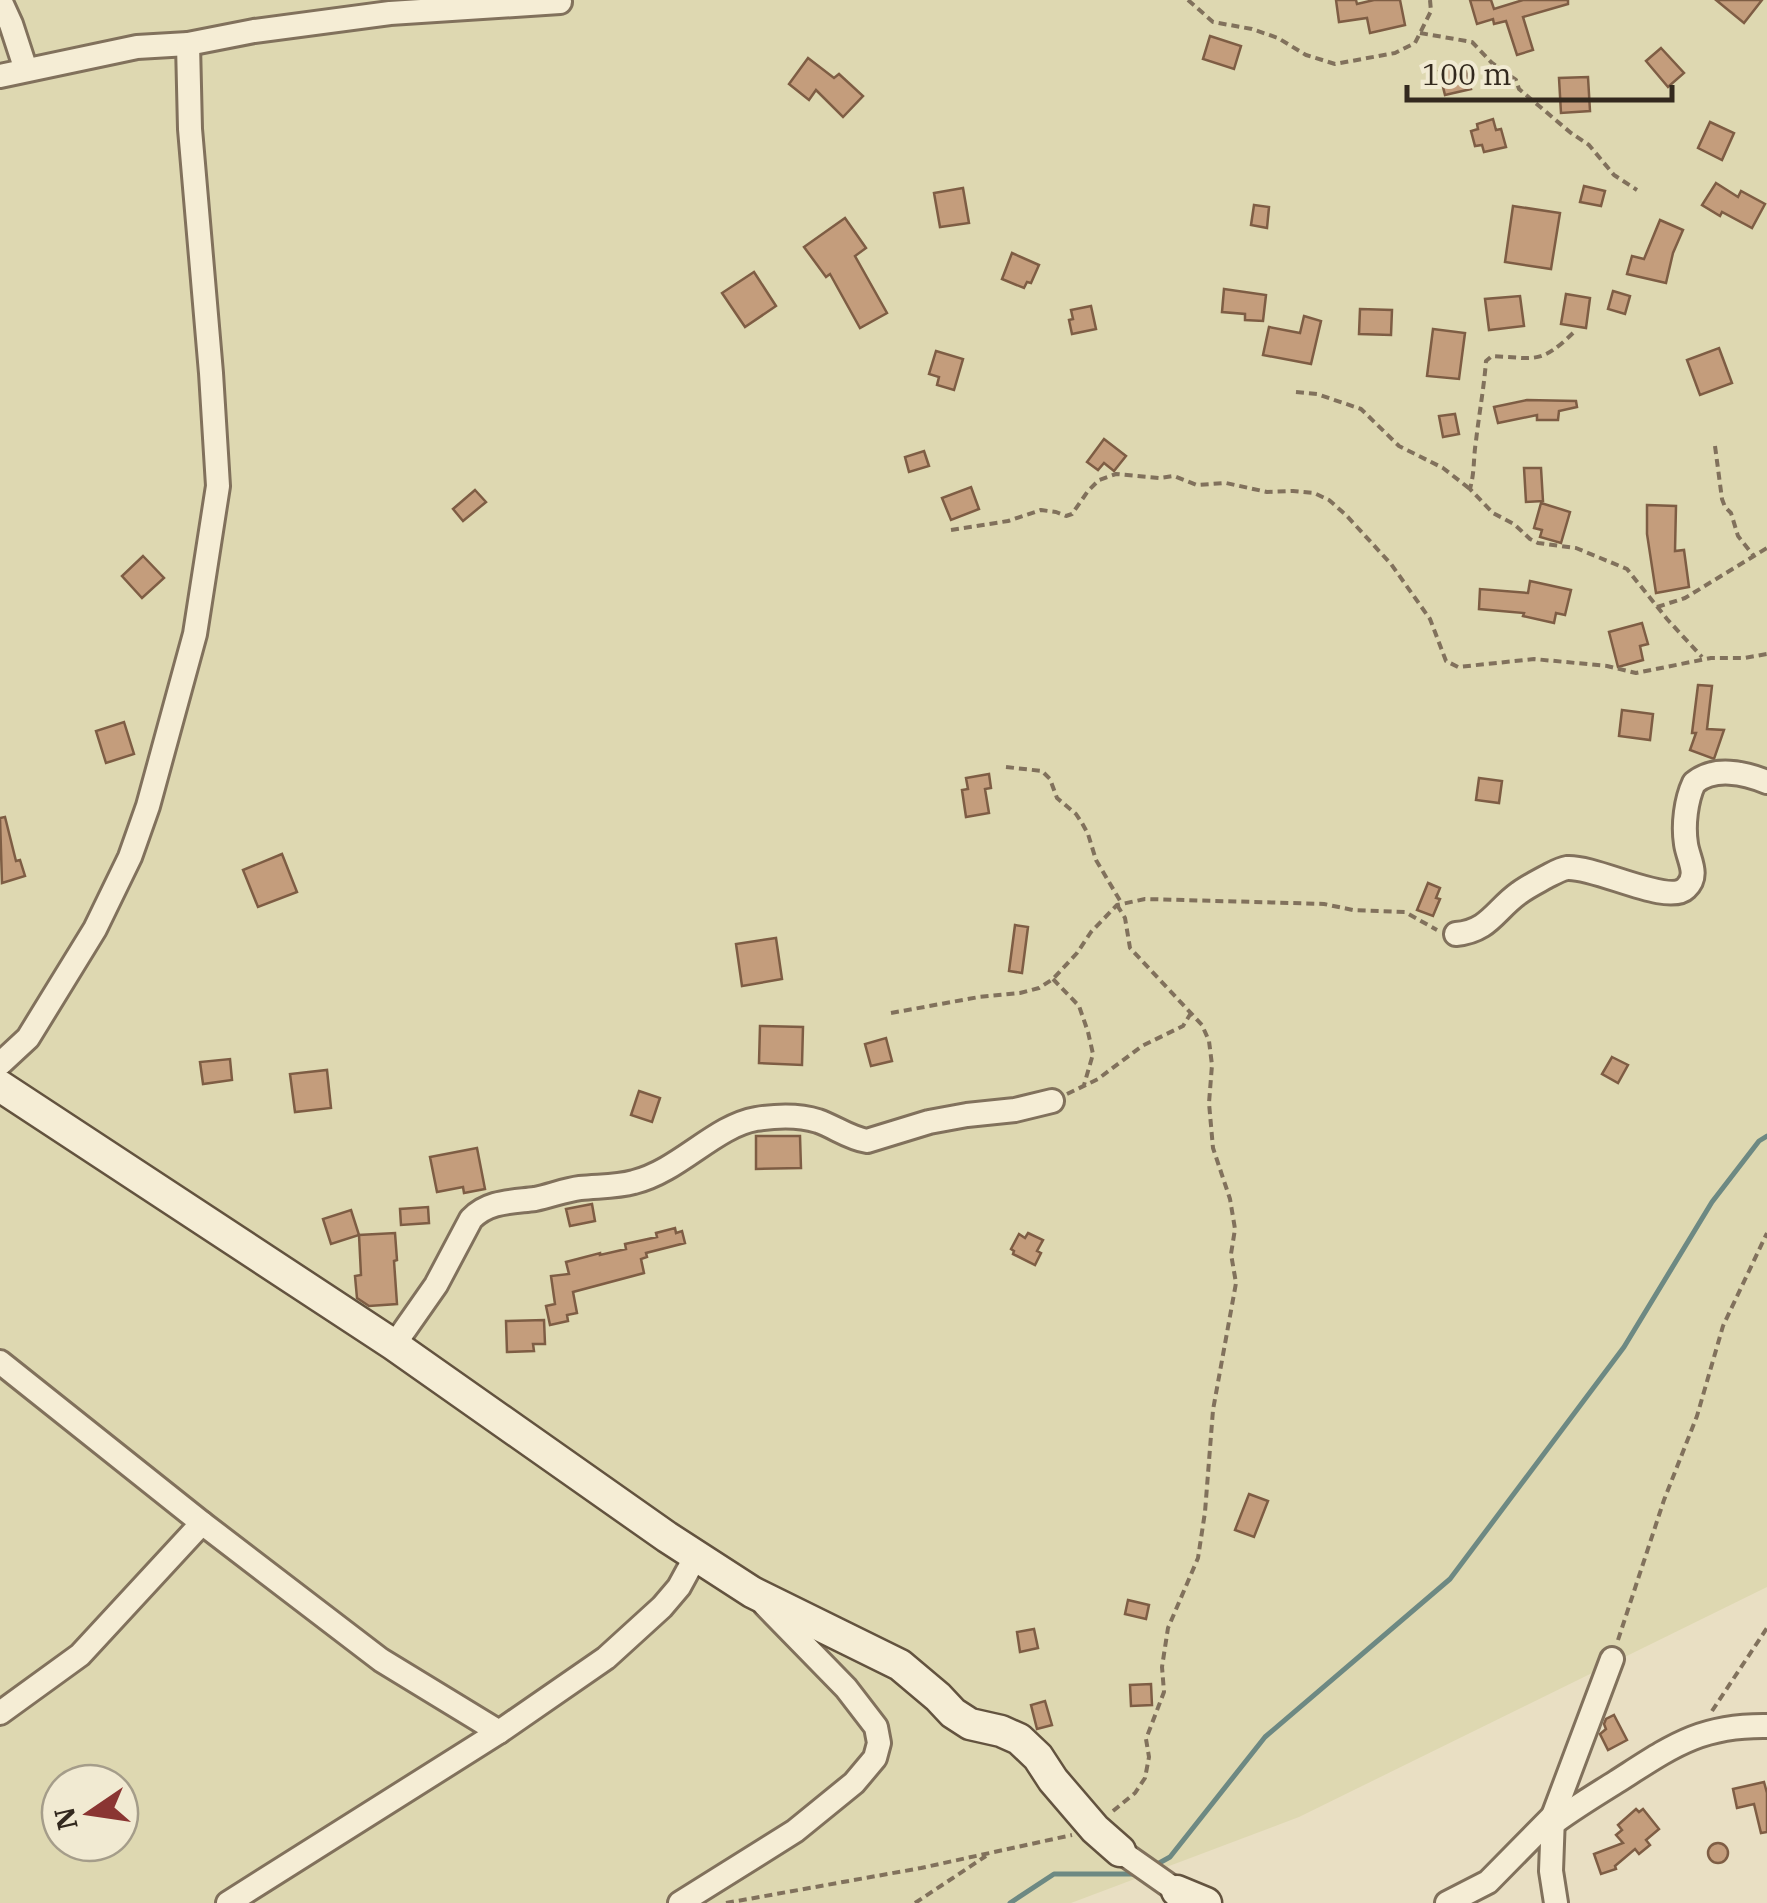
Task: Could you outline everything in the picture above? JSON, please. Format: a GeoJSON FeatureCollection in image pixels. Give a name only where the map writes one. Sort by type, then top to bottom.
{"type":"FeatureCollection","features":[{"type":"Feature","properties":{"kind":"street"},"geometry":{"type":"LineString","coordinates":[[0,0],[26,70]]}},
{"type":"Feature","properties":{"kind":"street"},"geometry":{"type":"LineString","coordinates":[[0,76],[137,46],[188,44],[390,13],[560,2]]}},
{"type":"Feature","properties":{"kind":"street"},"geometry":{"type":"LineString","coordinates":[[0,1064],[28,1038],[95,929],[130,858],[195,634],[218,486],[190,129],[188,44]]}},
{"type":"Feature","properties":{"kind":"street"},"geometry":{"type":"LineString","coordinates":[[1456,934],[1481,928],[1517,894],[1565,868],[1614,877],[1649,891],[1684,890],[1693,874],[1685,826],[1694,783],[1709,774],[1724,773],[1767,782]]}},
{"type":"Feature","properties":{"kind":"street"},"geometry":{"type":"LineString","coordinates":[[0,1086],[394,1344],[651,1526],[752,1592],[900,1665],[938,1696],[953,1714],[970,1724],[1020,1740],[1038,1756],[1095,1830],[1177,1891],[1206,1903]]}},
{"type":"Feature","properties":{"kind":"street"},"geometry":{"type":"LineString","coordinates":[[394,1344],[436,1286],[471,1219],[488,1206],[651,1178],[733,1127],[752,1120],[808,1119],[868,1141],[929,1122],[1052,1101]]}},
{"type":"Feature","properties":{"kind":"street"},"geometry":{"type":"LineString","coordinates":[[0,1362],[381,1660],[498,1732]]}},
{"type":"Feature","properties":{"kind":"street"},"geometry":{"type":"LineString","coordinates":[[0,1713],[80,1655],[202,1523]]}},
{"type":"Feature","properties":{"kind":"street"},"geometry":{"type":"LineString","coordinates":[[228,1903],[498,1732],[606,1658],[662,1607],[680,1586],[697,1554]]}},
{"type":"Feature","properties":{"kind":"street"},"geometry":{"type":"LineString","coordinates":[[680,1903],[796,1831],[854,1783],[875,1758],[879,1743],[876,1728],[846,1688],[752,1592]]}},
{"type":"Feature","properties":{"kind":"street"},"geometry":{"type":"LineString","coordinates":[[1556,1903],[1551,1871],[1552,1820],[1612,1659]]}},
{"type":"Feature","properties":{"kind":"street"},"geometry":{"type":"LineString","coordinates":[[1447,1903],[1488,1882],[1552,1820],[1676,1744],[1695,1735],[1741,1726],[1767,1726]]}},
{"type":"Feature","properties":{"kind":"path"},"geometry":{"type":"LineString","coordinates":[[1188,0],[1213,22],[1252,29],[1335,64],[1395,54],[1415,43],[1430,11],[1430,0]]}},
{"type":"Feature","properties":{"kind":"path"},"geometry":{"type":"LineString","coordinates":[[1420,32],[1472,42],[1492,64],[1516,80],[1519,89],[1589,146],[1614,175],[1637,190]]}},
{"type":"Feature","properties":{"kind":"path"},"geometry":{"type":"LineString","coordinates":[[1470,490],[1476,469],[1475,446],[1486,360],[1492,356],[1538,358],[1573,332]]}},
{"type":"Feature","properties":{"kind":"path"},"geometry":{"type":"LineString","coordinates":[[1296,392],[1317,394],[1360,409],[1399,446],[1443,468],[1530,540],[1576,548],[1626,570],[1704,659]]}},
{"type":"Feature","properties":{"kind":"path"},"geometry":{"type":"LineString","coordinates":[[1715,446],[1722,499],[1738,536],[1752,555]]}},
{"type":"Feature","properties":{"kind":"path"},"geometry":{"type":"LineString","coordinates":[[951,530],[1008,521],[1041,510],[1072,514],[1099,480],[1116,474],[1174,476],[1196,485],[1226,483],[1267,492],[1314,492],[1346,514],[1391,564],[1430,618],[1446,662],[1452,666],[1534,659],[1636,673],[1704,659],[1767,654]]}},
{"type":"Feature","properties":{"kind":"path"},"geometry":{"type":"LineString","coordinates":[[1657,607],[1685,598],[1767,548]]}},
{"type":"Feature","properties":{"kind":"path"},"geometry":{"type":"LineString","coordinates":[[726,1903],[851,1882],[1095,1830],[1135,1793],[1145,1778],[1149,1757],[1146,1739],[1164,1692],[1162,1667],[1168,1628],[1198,1558],[1214,1410],[1236,1283],[1230,1198],[1213,1148],[1209,1041],[1202,1025],[1130,948],[1120,904],[1076,814],[1057,798],[1042,771],[1006,767]]}},
{"type":"Feature","properties":{"kind":"path"},"geometry":{"type":"LineString","coordinates":[[891,1013],[1039,988],[1053,978],[1120,904],[1145,899],[1324,904],[1353,910],[1405,912],[1440,932],[1456,934]]}},
{"type":"Feature","properties":{"kind":"path"},"geometry":{"type":"LineString","coordinates":[[1053,978],[1079,1006],[1088,1032],[1093,1054],[1084,1086]]}},
{"type":"Feature","properties":{"kind":"path"},"geometry":{"type":"LineString","coordinates":[[1052,1101],[1111,1070],[1142,1046],[1183,1026],[1191,1013]]}},
{"type":"Feature","properties":{"kind":"path"},"geometry":{"type":"LineString","coordinates":[[1612,1659],[1664,1500],[1697,1416],[1723,1326],[1767,1234]]}},
{"type":"Feature","properties":{"kind":"path"},"geometry":{"type":"LineString","coordinates":[[1695,1735],[1767,1628]]}},
{"type":"Feature","properties":{"kind":"path"},"geometry":{"type":"LineString","coordinates":[[915,1903],[992,1853]]}},
{"type":"Feature","properties":{"kind":"shaded area"},"geometry":{"type":"Polygon","coordinates":[[[0,0],[1767,0],[1767,1587],[1299,1817],[1071,1903],[0,1903],[0,0]]]}},
{"type":"Feature","properties":{"kind":"building"},"geometry":{"type":"Polygon","coordinates":[[[1336,0],[1356,0],[1357,4],[1400,0],[1405,25],[1370,33],[1367,18],[1339,22],[1336,0]]]}},
{"type":"Feature","properties":{"kind":"building"},"geometry":{"type":"Polygon","coordinates":[[[1470,0],[1491,0],[1494,9],[1523,0],[1568,0],[1568,4],[1523,17],[1533,50],[1517,55],[1506,21],[1494,24],[1493,19],[1477,24],[1470,0]]]}},
{"type":"Feature","properties":{"kind":"building"},"geometry":{"type":"Polygon","coordinates":[[[1716,0],[1762,0],[1744,23],[1716,0]]]}},
{"type":"Feature","properties":{"kind":"building"},"geometry":{"type":"Polygon","coordinates":[[[1210,36],[1241,46],[1234,69],[1203,59],[1210,36]]]}},
{"type":"Feature","properties":{"kind":"building"},"geometry":{"type":"Polygon","coordinates":[[[1661,48],[1684,73],[1668,87],[1646,61],[1661,48]]]}},
{"type":"Feature","properties":{"kind":"building"},"geometry":{"type":"Polygon","coordinates":[[[808,58],[834,78],[839,74],[863,96],[843,117],[816,90],[809,100],[789,84],[808,58]]]}},
{"type":"Feature","properties":{"kind":"building"},"geometry":{"type":"Polygon","coordinates":[[[1464,64],[1471,89],[1445,95],[1439,71],[1464,64]]]}},
{"type":"Feature","properties":{"kind":"building"},"geometry":{"type":"Polygon","coordinates":[[[1588,77],[1590,111],[1561,113],[1559,78],[1588,77]]]}},
{"type":"Feature","properties":{"kind":"building"},"geometry":{"type":"Polygon","coordinates":[[[1493,119],[1496,130],[1501,129],[1506,147],[1484,152],[1482,145],[1475,146],[1471,131],[1478,129],[1477,124],[1493,119]]]}},
{"type":"Feature","properties":{"kind":"building"},"geometry":{"type":"Polygon","coordinates":[[[1710,122],[1734,133],[1722,160],[1698,148],[1710,122]]]}},
{"type":"Feature","properties":{"kind":"building"},"geometry":{"type":"Polygon","coordinates":[[[1716,183],[1738,197],[1741,191],[1765,204],[1752,228],[1702,205],[1716,183]]]}},
{"type":"Feature","properties":{"kind":"building"},"geometry":{"type":"Polygon","coordinates":[[[1584,186],[1605,191],[1601,206],[1580,202],[1584,186]]]}},
{"type":"Feature","properties":{"kind":"building"},"geometry":{"type":"Polygon","coordinates":[[[963,188],[969,223],[940,227],[934,193],[963,188]]]}},
{"type":"Feature","properties":{"kind":"building"},"geometry":{"type":"Polygon","coordinates":[[[1254,205],[1269,207],[1267,228],[1251,225],[1254,205]]]}},
{"type":"Feature","properties":{"kind":"building"},"geometry":{"type":"Polygon","coordinates":[[[1513,206],[1560,213],[1551,269],[1505,262],[1513,206]]]}},
{"type":"Feature","properties":{"kind":"building"},"geometry":{"type":"Polygon","coordinates":[[[845,218],[866,248],[855,256],[887,313],[860,328],[830,274],[826,277],[804,247],[845,218]]]}},
{"type":"Feature","properties":{"kind":"building"},"geometry":{"type":"Polygon","coordinates":[[[1660,220],[1683,230],[1666,283],[1627,274],[1632,256],[1644,259],[1660,220]]]}},
{"type":"Feature","properties":{"kind":"building"},"geometry":{"type":"Polygon","coordinates":[[[1012,253],[1039,265],[1031,283],[1027,282],[1024,288],[1002,279],[1012,253]]]}},
{"type":"Feature","properties":{"kind":"building"},"geometry":{"type":"Polygon","coordinates":[[[754,272],[776,306],[745,327],[722,293],[754,272]]]}},
{"type":"Feature","properties":{"kind":"building"},"geometry":{"type":"Polygon","coordinates":[[[1224,289],[1266,295],[1263,321],[1222,312],[1224,289]]]}},
{"type":"Feature","properties":{"kind":"building"},"geometry":{"type":"Polygon","coordinates":[[[1613,291],[1630,296],[1625,314],[1608,309],[1613,291]]]}},
{"type":"Feature","properties":{"kind":"building"},"geometry":{"type":"Polygon","coordinates":[[[1566,294],[1590,298],[1586,328],[1561,324],[1566,294]]]}},
{"type":"Feature","properties":{"kind":"building"},"geometry":{"type":"Polygon","coordinates":[[[1520,296],[1524,326],[1489,330],[1485,299],[1520,296]]]}},
{"type":"Feature","properties":{"kind":"building"},"geometry":{"type":"Polygon","coordinates":[[[1091,306],[1096,329],[1072,334],[1071,310],[1091,306]]]}},
{"type":"Feature","properties":{"kind":"building"},"geometry":{"type":"Polygon","coordinates":[[[1360,309],[1392,310],[1391,335],[1359,334],[1360,309]]]}},
{"type":"Feature","properties":{"kind":"building"},"geometry":{"type":"Polygon","coordinates":[[[1304,316],[1321,321],[1311,364],[1263,355],[1269,327],[1300,333],[1304,316]]]}},
{"type":"Feature","properties":{"kind":"building"},"geometry":{"type":"Polygon","coordinates":[[[1433,329],[1465,333],[1459,379],[1427,376],[1433,329]]]}},
{"type":"Feature","properties":{"kind":"building"},"geometry":{"type":"Polygon","coordinates":[[[1719,348],[1732,383],[1700,395],[1687,360],[1719,348]]]}},
{"type":"Feature","properties":{"kind":"building"},"geometry":{"type":"Polygon","coordinates":[[[936,351],[963,359],[954,390],[937,385],[939,377],[929,374],[936,351]]]}},
{"type":"Feature","properties":{"kind":"building"},"geometry":{"type":"Polygon","coordinates":[[[1527,400],[1576,401],[1577,407],[1559,411],[1558,420],[1537,420],[1537,415],[1498,423],[1494,407],[1527,400]]]}},
{"type":"Feature","properties":{"kind":"building"},"geometry":{"type":"Polygon","coordinates":[[[1455,414],[1459,434],[1443,437],[1439,416],[1455,414]]]}},
{"type":"Feature","properties":{"kind":"building"},"geometry":{"type":"Polygon","coordinates":[[[1104,439],[1126,456],[1114,471],[1104,463],[1098,470],[1087,462],[1104,439]]]}},
{"type":"Feature","properties":{"kind":"building"},"geometry":{"type":"Polygon","coordinates":[[[924,451],[929,466],[909,472],[905,457],[924,451]]]}},
{"type":"Feature","properties":{"kind":"building"},"geometry":{"type":"Polygon","coordinates":[[[1524,468],[1541,468],[1543,501],[1526,502],[1524,468]]]}},
{"type":"Feature","properties":{"kind":"building"},"geometry":{"type":"Polygon","coordinates":[[[971,487],[979,509],[951,520],[942,498],[971,487]]]}},
{"type":"Feature","properties":{"kind":"building"},"geometry":{"type":"Polygon","coordinates":[[[475,490],[486,502],[463,521],[453,509],[475,490]]]}},
{"type":"Feature","properties":{"kind":"building"},"geometry":{"type":"Polygon","coordinates":[[[1541,503],[1570,512],[1561,543],[1540,537],[1542,530],[1534,528],[1541,503]]]}},
{"type":"Feature","properties":{"kind":"building"},"geometry":{"type":"Polygon","coordinates":[[[1647,505],[1676,506],[1675,551],[1684,550],[1689,587],[1656,593],[1647,505]]]}},
{"type":"Feature","properties":{"kind":"building"},"geometry":{"type":"Polygon","coordinates":[[[143,556],[164,578],[142,598],[122,576],[143,556]]]}},
{"type":"Feature","properties":{"kind":"building"},"geometry":{"type":"Polygon","coordinates":[[[1530,581],[1571,590],[1565,615],[1556,613],[1554,623],[1523,616],[1524,613],[1479,609],[1480,589],[1528,593],[1530,581]]]}},
{"type":"Feature","properties":{"kind":"building"},"geometry":{"type":"Polygon","coordinates":[[[1642,623],[1648,644],[1640,646],[1643,660],[1618,667],[1609,632],[1642,623]]]}},
{"type":"Feature","properties":{"kind":"building"},"geometry":{"type":"Polygon","coordinates":[[[1698,685],[1712,686],[1707,729],[1724,730],[1714,759],[1690,750],[1696,733],[1692,733],[1698,685]]]}},
{"type":"Feature","properties":{"kind":"building"},"geometry":{"type":"Polygon","coordinates":[[[1622,710],[1653,714],[1650,740],[1619,736],[1622,710]]]}},
{"type":"Feature","properties":{"kind":"building"},"geometry":{"type":"Polygon","coordinates":[[[124,722],[134,754],[106,763],[96,731],[124,722]]]}},
{"type":"Feature","properties":{"kind":"building"},"geometry":{"type":"Polygon","coordinates":[[[989,774],[991,788],[985,789],[989,813],[966,817],[962,790],[968,789],[966,778],[989,774]]]}},
{"type":"Feature","properties":{"kind":"building"},"geometry":{"type":"Polygon","coordinates":[[[1479,778],[1502,781],[1499,803],[1476,800],[1479,778]]]}},
{"type":"Feature","properties":{"kind":"building"},"geometry":{"type":"Polygon","coordinates":[[[5,817],[16,861],[20,860],[25,876],[2,883],[0,818],[5,817]]]}},
{"type":"Feature","properties":{"kind":"building"},"geometry":{"type":"Polygon","coordinates":[[[282,854],[297,892],[258,907],[243,870],[282,854]]]}},
{"type":"Feature","properties":{"kind":"building"},"geometry":{"type":"Polygon","coordinates":[[[1428,883],[1440,888],[1433,916],[1417,910],[1428,883]]]}},
{"type":"Feature","properties":{"kind":"building"},"geometry":{"type":"Polygon","coordinates":[[[1015,925],[1028,927],[1022,973],[1009,971],[1015,925]]]}},
{"type":"Feature","properties":{"kind":"building"},"geometry":{"type":"Polygon","coordinates":[[[776,938],[782,979],[742,986],[736,944],[776,938]]]}},
{"type":"Feature","properties":{"kind":"building"},"geometry":{"type":"Polygon","coordinates":[[[760,1026],[803,1027],[802,1065],[759,1063],[760,1026]]]}},
{"type":"Feature","properties":{"kind":"building"},"geometry":{"type":"Polygon","coordinates":[[[886,1038],[892,1061],[871,1066],[865,1044],[886,1038]]]}},
{"type":"Feature","properties":{"kind":"building"},"geometry":{"type":"Polygon","coordinates":[[[1612,1057],[1628,1065],[1618,1083],[1602,1074],[1612,1057]]]}},
{"type":"Feature","properties":{"kind":"building"},"geometry":{"type":"Polygon","coordinates":[[[230,1059],[232,1080],[203,1084],[200,1062],[230,1059]]]}},
{"type":"Feature","properties":{"kind":"building"},"geometry":{"type":"Polygon","coordinates":[[[327,1070],[331,1108],[295,1112],[290,1074],[327,1070]]]}},
{"type":"Feature","properties":{"kind":"building"},"geometry":{"type":"Polygon","coordinates":[[[639,1091],[660,1098],[652,1122],[631,1115],[639,1091]]]}},
{"type":"Feature","properties":{"kind":"building"},"geometry":{"type":"Polygon","coordinates":[[[756,1136],[800,1136],[801,1168],[756,1169],[756,1136]]]}},
{"type":"Feature","properties":{"kind":"building"},"geometry":{"type":"Polygon","coordinates":[[[477,1148],[485,1189],[464,1193],[463,1187],[437,1192],[430,1157],[477,1148]]]}},
{"type":"Feature","properties":{"kind":"building"},"geometry":{"type":"Polygon","coordinates":[[[592,1204],[595,1221],[570,1226],[566,1209],[592,1204]]]}},
{"type":"Feature","properties":{"kind":"building"},"geometry":{"type":"Polygon","coordinates":[[[428,1207],[429,1223],[401,1225],[400,1209],[428,1207]]]}},
{"type":"Feature","properties":{"kind":"building"},"geometry":{"type":"Polygon","coordinates":[[[351,1210],[359,1235],[331,1244],[323,1219],[351,1210]]]}},
{"type":"Feature","properties":{"kind":"building"},"geometry":{"type":"Polygon","coordinates":[[[675,1228],[676,1233],[682,1231],[685,1243],[646,1253],[647,1257],[641,1259],[644,1273],[573,1292],[577,1313],[567,1315],[568,1321],[550,1325],[546,1306],[555,1304],[551,1276],[569,1274],[566,1262],[626,1249],[625,1244],[657,1237],[656,1233],[675,1228]]]}},
{"type":"Feature","properties":{"kind":"building"},"geometry":{"type":"Polygon","coordinates":[[[395,1233],[397,1304],[369,1306],[357,1298],[355,1276],[361,1275],[359,1235],[395,1233]]]}},
{"type":"Feature","properties":{"kind":"building"},"geometry":{"type":"Polygon","coordinates":[[[1028,1233],[1043,1240],[1035,1265],[1013,1254],[1011,1249],[1019,1234],[1025,1238],[1028,1233]]]}},
{"type":"Feature","properties":{"kind":"building"},"geometry":{"type":"Polygon","coordinates":[[[544,1320],[545,1344],[533,1344],[534,1351],[507,1352],[506,1321],[544,1320]]]}},
{"type":"Feature","properties":{"kind":"building"},"geometry":{"type":"Polygon","coordinates":[[[1249,1494],[1268,1501],[1254,1537],[1235,1530],[1249,1494]]]}},
{"type":"Feature","properties":{"kind":"building"},"geometry":{"type":"Polygon","coordinates":[[[1128,1600],[1149,1605],[1146,1619],[1125,1614],[1128,1600]]]}},
{"type":"Feature","properties":{"kind":"building"},"geometry":{"type":"Polygon","coordinates":[[[1034,1629],[1038,1648],[1020,1652],[1017,1632],[1034,1629]]]}},
{"type":"Feature","properties":{"kind":"building"},"geometry":{"type":"Polygon","coordinates":[[[1151,1684],[1152,1705],[1131,1706],[1130,1685],[1151,1684]]]}},
{"type":"Feature","properties":{"kind":"building"},"geometry":{"type":"Polygon","coordinates":[[[1045,1701],[1052,1725],[1037,1729],[1031,1705],[1045,1701]]]}},
{"type":"Feature","properties":{"kind":"building"},"geometry":{"type":"Polygon","coordinates":[[[1614,1715],[1627,1740],[1608,1750],[1600,1734],[1606,1729],[1606,1719],[1614,1715]]]}},
{"type":"Feature","properties":{"kind":"building"},"geometry":{"type":"Polygon","coordinates":[[[1764,1782],[1767,1832],[1761,1833],[1754,1804],[1737,1808],[1733,1789],[1764,1782]]]}},
{"type":"Feature","properties":{"kind":"building"},"geometry":{"type":"Polygon","coordinates":[[[1636,1809],[1643,1809],[1659,1829],[1646,1840],[1650,1845],[1639,1854],[1635,1849],[1616,1869],[1601,1874],[1594,1854],[1623,1843],[1616,1835],[1622,1830],[1618,1825],[1636,1809]]]}},
{"type":"Feature","properties":{"kind":"building"},"geometry":{"type":"Polygon","coordinates":[[[1714,1843],[1722,1843],[1728,1853],[1722,1863],[1714,1863],[1708,1857],[1708,1849],[1714,1843]]]}},
{"type":"Feature","properties":{"kind":"waterway"},"geometry":{"type":"LineString","coordinates":[[1152,1867],[1170,1857],[1265,1737],[1450,1579],[1624,1347],[1712,1202],[1767,1136]]}},
{"type":"Feature","properties":{"kind":"waterway"},"geometry":{"type":"LineString","coordinates":[[1010,1903],[1054,1874],[1138,1874]]}}]}
